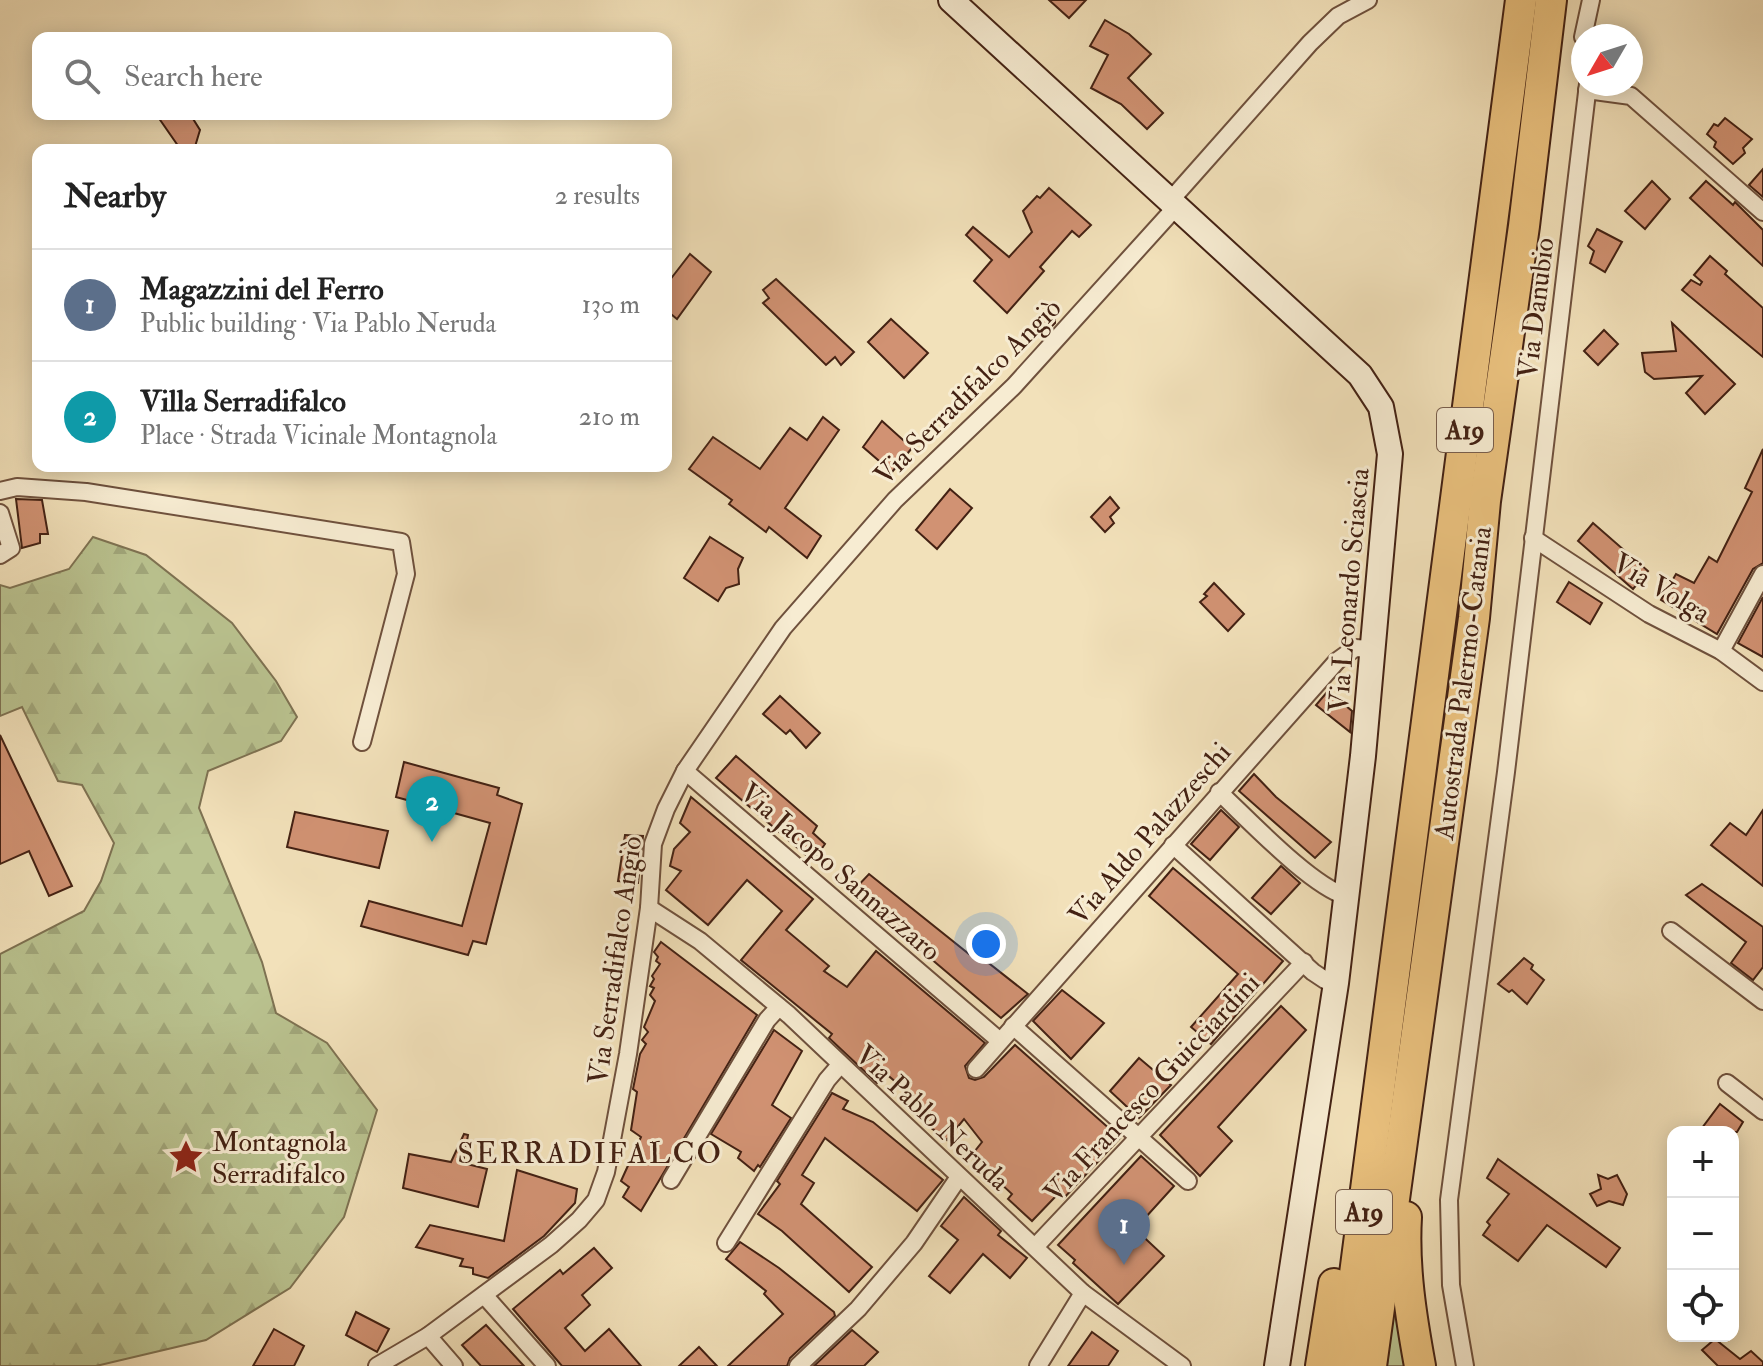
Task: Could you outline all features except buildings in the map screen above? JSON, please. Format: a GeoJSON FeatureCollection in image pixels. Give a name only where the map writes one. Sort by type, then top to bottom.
{"type":"FeatureCollection","features":[{"type":"Feature","properties":{"kind":"highway","name":"Autostrada Palermo-Catania"},"geometry":{"type":"LineString","coordinates":[[1343,1366],[1521,0]]}},
{"type":"Feature","properties":{"kind":"highway","name":"Autostrada Palermo-Catania"},"geometry":{"type":"LineString","coordinates":[[1371,1366],[1465,679],[1485,501],[1524,226],[1551,0]]}},
{"type":"Feature","properties":{"kind":"highway"},"geometry":{"type":"LineString","coordinates":[[1420,1366],[1408,1288],[1405,1239],[1410,1164],[1455,814],[1465,679]]}},
{"type":"Feature","properties":{"kind":"highway"},"geometry":{"type":"LineString","coordinates":[[1321,1366],[1383,956],[1408,873]]}},
{"type":"Feature","properties":{"kind":"street","name":"Via Leonardo Sciascia"},"geometry":{"type":"LineString","coordinates":[[951,0],[1360,375],[1381,407],[1390,454],[1363,756],[1336,983],[1277,1366]]}},
{"type":"Feature","properties":{"kind":"street","name":"Via Serradifalco Angiò"},"geometry":{"type":"LineString","coordinates":[[377,1366],[428,1336],[551,1245],[596,1200],[606,1172],[628,1054],[649,908],[653,844],[685,771],[783,628],[895,500],[1014,386],[1310,43],[1338,16],[1368,0]]}},
{"type":"Feature","properties":{"kind":"street"},"geometry":{"type":"LineString","coordinates":[[1586,24],[1591,0]]}},
{"type":"Feature","properties":{"kind":"street","name":"Via Danubio"},"geometry":{"type":"LineString","coordinates":[[1465,1366],[1451,1285],[1449,1200],[1506,772],[1587,96]]}},
{"type":"Feature","properties":{"kind":"street"},"geometry":{"type":"LineString","coordinates":[[1631,96],[1763,212]]}},
{"type":"Feature","properties":{"kind":"street"},"geometry":{"type":"LineString","coordinates":[[0,491],[17,487],[86,492],[401,542],[406,574],[362,742]]}},
{"type":"Feature","properties":{"kind":"street"},"geometry":{"type":"LineString","coordinates":[[0,513],[11,548],[0,555]]}},
{"type":"Feature","properties":{"kind":"street","name":"Via Volga"},"geometry":{"type":"LineString","coordinates":[[1533,538],[1649,614],[1721,651],[1763,682]]}},
{"type":"Feature","properties":{"kind":"street"},"geometry":{"type":"LineString","coordinates":[[1721,651],[1763,574]]}},
{"type":"Feature","properties":{"kind":"street","name":"Via Aldo Palazzeschi"},"geometry":{"type":"LineString","coordinates":[[976,1069],[1337,661],[1355,648],[1371,649]]}},
{"type":"Feature","properties":{"kind":"street","name":"Via Jacopo Sannazzaro"},"geometry":{"type":"LineString","coordinates":[[685,771],[1000,1041]]}},
{"type":"Feature","properties":{"kind":"street"},"geometry":{"type":"LineString","coordinates":[[1219,792],[1314,879],[1334,893],[1346,896]]}},
{"type":"Feature","properties":{"kind":"street"},"geometry":{"type":"LineString","coordinates":[[1173,845],[1325,980],[1336,983]]}},
{"type":"Feature","properties":{"kind":"street","name":"Via Pablo Neruda"},"geometry":{"type":"LineString","coordinates":[[649,908],[700,941],[779,1007],[1083,1293],[1182,1366]]}},
{"type":"Feature","properties":{"kind":"street"},"geometry":{"type":"LineString","coordinates":[[1671,931],[1763,1001]]}},
{"type":"Feature","properties":{"kind":"street","name":"Via Francesco Guicciardini"},"geometry":{"type":"LineString","coordinates":[[1035,1247],[1304,962]]}},
{"type":"Feature","properties":{"kind":"street"},"geometry":{"type":"LineString","coordinates":[[671,1180],[767,1020],[779,1007]]}},
{"type":"Feature","properties":{"kind":"street"},"geometry":{"type":"LineString","coordinates":[[1013,1026],[1188,1181]]}},
{"type":"Feature","properties":{"kind":"street"},"geometry":{"type":"LineString","coordinates":[[726,1243],[827,1080],[840,1065]]}},
{"type":"Feature","properties":{"kind":"street"},"geometry":{"type":"LineString","coordinates":[[1727,1083],[1763,1111]]}},
{"type":"Feature","properties":{"kind":"street"},"geometry":{"type":"LineString","coordinates":[[798,1366],[858,1309],[914,1243],[959,1177]]}},
{"type":"Feature","properties":{"kind":"street"},"geometry":{"type":"LineString","coordinates":[[1038,1366],[1083,1293]]}},
{"type":"Feature","properties":{"kind":"street"},"geometry":{"type":"LineString","coordinates":[[484,1295],[547,1366]]}},
{"type":"Feature","properties":{"kind":"street"},"geometry":{"type":"LineString","coordinates":[[428,1336],[454,1366]]}},
{"type":"Feature","properties":{"kind":"green space"},"geometry":{"type":"Polygon","coordinates":[[[93,537],[146,555],[232,623],[276,681],[297,717],[281,741],[208,771],[199,808],[262,962],[276,1013],[327,1043],[377,1110],[344,1217],[290,1288],[206,1340],[96,1366],[0,1366],[0,954],[84,911],[101,881],[114,843],[82,785],[58,781],[22,707],[0,716],[0,585],[10,588],[69,569],[93,537]]]}},
{"type":"Feature","properties":{"kind":"green space"},"geometry":{"type":"Polygon","coordinates":[[[1396,1291],[1411,1366],[1387,1366],[1396,1291]]]}},
{"type":"Feature","properties":{"kind":"place","name":"Villa Serradifalco"},"geometry":{"type":"Point","coordinates":[432,842]}},
{"type":"Feature","properties":{"kind":"place","name":"Montagnola Serradifalco"},"geometry":{"type":"Point","coordinates":[186,1157]}},
{"type":"Feature","properties":{"kind":"place","name":"Magazzini del Ferro"},"geometry":{"type":"Point","coordinates":[1124,1265]}},
{"type":"Feature","properties":{"kind":"district","name":"SERRADIFALCO"},"geometry":{"type":"Point","coordinates":[590,1153]}}]}
